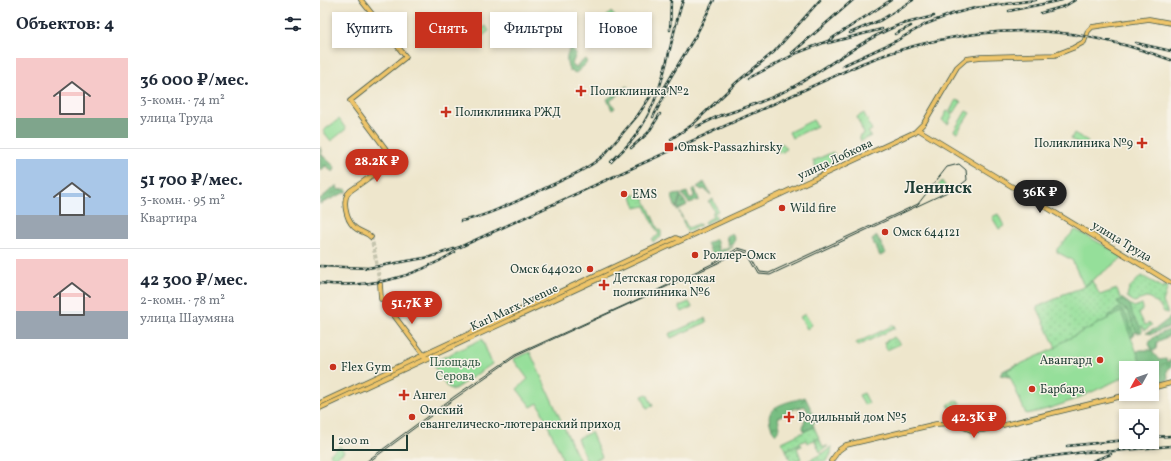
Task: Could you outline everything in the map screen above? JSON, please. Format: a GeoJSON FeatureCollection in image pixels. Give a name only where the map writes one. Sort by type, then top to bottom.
{"type":"FeatureCollection","features":[{"type":"Feature","properties":{"kind":"main road"},"geometry":{"type":"LineString","coordinates":[[360,0],[406,57],[350,102],[394,160],[348,192],[345,201],[349,220],[355,228],[371,237]]}},
{"type":"Feature","properties":{"kind":"main road"},"geometry":{"type":"LineString","coordinates":[[919,130],[957,68],[966,59],[977,57],[1049,56],[1061,53],[1084,42],[1090,29],[1095,26],[1149,19],[1171,23]]}},
{"type":"Feature","properties":{"kind":"main road","name":"улица Лобкова"},"geometry":{"type":"LineString","coordinates":[[607,272],[676,238],[681,240],[919,130]]}},
{"type":"Feature","properties":{"kind":"main road","name":"улица Труда"},"geometry":{"type":"LineString","coordinates":[[919,130],[1171,283]]}},
{"type":"Feature","properties":{"kind":"main road","name":"Karl Marx Avenue"},"geometry":{"type":"LineString","coordinates":[[320,408],[607,272]]}},
{"type":"Feature","properties":{"kind":"main road"},"geometry":{"type":"LineString","coordinates":[[380,284],[381,299]]}},
{"type":"Feature","properties":{"kind":"main road"},"geometry":{"type":"LineString","coordinates":[[387,306],[425,357]]}},
{"type":"Feature","properties":{"kind":"main road","name":"Karl Marx Avenue"},"geometry":{"type":"LineString","coordinates":[[320,403],[425,357]]}},
{"type":"Feature","properties":{"kind":"main road"},"geometry":{"type":"LineString","coordinates":[[1159,386],[1171,383]]}},
{"type":"Feature","properties":{"kind":"main road"},"geometry":{"type":"LineString","coordinates":[[953,423],[976,431],[1119,397]]}},
{"type":"Feature","properties":{"kind":"main road"},"geometry":{"type":"LineString","coordinates":[[831,461],[839,450],[850,444],[929,425],[953,423],[996,427]]}},
{"type":"Feature","properties":{"kind":"main road"},"geometry":{"type":"LineString","coordinates":[[976,431],[978,430],[978,425]]}},
{"type":"Feature","properties":{"kind":"green space"},"geometry":{"type":"Polygon","coordinates":[[[486,26],[489,31],[482,36],[482,29],[486,26]]]}},
{"type":"Feature","properties":{"kind":"green space"},"geometry":{"type":"Polygon","coordinates":[[[571,48],[576,54],[572,64],[574,67],[585,59],[587,60],[586,64],[576,73],[570,71],[567,62],[569,50],[571,48]]]}},
{"type":"Feature","properties":{"kind":"green space"},"geometry":{"type":"Polygon","coordinates":[[[627,86],[628,88],[610,101],[615,108],[612,110],[607,99],[627,86]]]}},
{"type":"Feature","properties":{"kind":"green space"},"geometry":{"type":"Polygon","coordinates":[[[956,100],[961,102],[954,113],[950,111],[956,100]]]}},
{"type":"Feature","properties":{"kind":"green space"},"geometry":{"type":"Polygon","coordinates":[[[947,111],[953,114],[948,124],[942,120],[947,111]]]}},
{"type":"Feature","properties":{"kind":"green space"},"geometry":{"type":"Polygon","coordinates":[[[966,111],[970,113],[957,133],[954,131],[966,111]]]}},
{"type":"Feature","properties":{"kind":"green space"},"geometry":{"type":"Polygon","coordinates":[[[864,113],[872,130],[868,132],[871,136],[861,141],[859,136],[864,134],[857,117],[864,113]]]}},
{"type":"Feature","properties":{"kind":"green space"},"geometry":{"type":"Polygon","coordinates":[[[339,119],[346,129],[331,141],[323,131],[339,119]]]}},
{"type":"Feature","properties":{"kind":"green space"},"geometry":{"type":"Polygon","coordinates":[[[813,120],[817,126],[792,138],[789,132],[813,120]]]}},
{"type":"Feature","properties":{"kind":"green space"},"geometry":{"type":"Polygon","coordinates":[[[1074,133],[1088,141],[1084,148],[1071,139],[1074,133]]]}},
{"type":"Feature","properties":{"kind":"green space"},"geometry":{"type":"Polygon","coordinates":[[[781,143],[786,148],[781,153],[776,148],[781,143]]]}},
{"type":"Feature","properties":{"kind":"green space"},"geometry":{"type":"Polygon","coordinates":[[[320,147],[322,155],[335,167],[334,171],[332,172],[326,166],[320,171],[320,147]]]}},
{"type":"Feature","properties":{"kind":"green space"},"geometry":{"type":"Polygon","coordinates":[[[833,152],[837,160],[817,169],[813,161],[833,152]]]}},
{"type":"Feature","properties":{"kind":"green space"},"geometry":{"type":"Polygon","coordinates":[[[942,181],[946,188],[935,193],[934,191],[942,181]]]}},
{"type":"Feature","properties":{"kind":"green space"},"geometry":{"type":"Polygon","coordinates":[[[704,182],[711,195],[704,189],[702,190],[697,187],[704,182]]]}},
{"type":"Feature","properties":{"kind":"green space"},"geometry":{"type":"Polygon","coordinates":[[[337,185],[338,190],[346,189],[348,191],[320,204],[320,199],[337,185]]]}},
{"type":"Feature","properties":{"kind":"green space"},"geometry":{"type":"Polygon","coordinates":[[[695,188],[699,200],[689,203],[682,194],[687,192],[689,198],[693,198],[694,195],[692,190],[695,188]]]}},
{"type":"Feature","properties":{"kind":"green space"},"geometry":{"type":"Polygon","coordinates":[[[629,193],[644,198],[658,229],[661,231],[661,237],[653,242],[652,239],[659,235],[645,206],[636,208],[632,196],[627,194],[629,193]]]}},
{"type":"Feature","properties":{"kind":"green space"},"geometry":{"type":"Polygon","coordinates":[[[681,194],[676,209],[672,197],[673,195],[681,194]]]}},
{"type":"Feature","properties":{"kind":"green space"},"geometry":{"type":"Polygon","coordinates":[[[681,196],[687,205],[677,210],[681,196]]]}},
{"type":"Feature","properties":{"kind":"green space"},"geometry":{"type":"Polygon","coordinates":[[[713,199],[718,211],[714,213],[717,218],[704,224],[704,222],[713,217],[712,213],[714,211],[710,202],[708,202],[713,199]]]}},
{"type":"Feature","properties":{"kind":"green space"},"geometry":{"type":"Polygon","coordinates":[[[679,211],[688,228],[698,224],[701,225],[687,232],[679,211]]]}},
{"type":"Feature","properties":{"kind":"green space"},"geometry":{"type":"Polygon","coordinates":[[[998,214],[1004,226],[999,229],[992,217],[998,214]]]}},
{"type":"Feature","properties":{"kind":"green space"},"geometry":{"type":"Polygon","coordinates":[[[1075,230],[1124,257],[1084,286],[1072,260],[1057,252],[1057,249],[1075,230]]]}},
{"type":"Feature","properties":{"kind":"green space"},"geometry":{"type":"Polygon","coordinates":[[[732,233],[735,239],[733,243],[728,245],[726,236],[732,233]]]}},
{"type":"Feature","properties":{"kind":"green space"},"geometry":{"type":"Polygon","coordinates":[[[877,236],[886,253],[880,256],[872,240],[877,236]]]}},
{"type":"Feature","properties":{"kind":"green space"},"geometry":{"type":"Polygon","coordinates":[[[716,239],[719,251],[731,246],[733,247],[713,257],[707,243],[716,239]]]}},
{"type":"Feature","properties":{"kind":"green space"},"geometry":{"type":"Polygon","coordinates":[[[1142,276],[1164,288],[1165,285],[1168,286],[1163,302],[1168,313],[1164,312],[1160,306],[1149,297],[1134,302],[1127,297],[1129,288],[1142,276]]]}},
{"type":"Feature","properties":{"kind":"green space"},"geometry":{"type":"Polygon","coordinates":[[[1092,281],[1100,295],[1117,289],[1120,297],[1134,307],[1142,304],[1143,308],[1139,314],[1145,325],[1150,323],[1152,325],[1145,330],[1142,326],[1142,332],[1134,332],[1135,335],[1132,338],[1121,312],[1062,342],[1056,348],[1037,307],[1062,296],[1061,295],[1084,287],[1092,281]]]}},
{"type":"Feature","properties":{"kind":"green space"},"geometry":{"type":"Polygon","coordinates":[[[1122,300],[1130,306],[1134,318],[1140,326],[1139,332],[1137,333],[1128,312],[1119,305],[1117,301],[1122,300]]]}},
{"type":"Feature","properties":{"kind":"green space"},"geometry":{"type":"Polygon","coordinates":[[[689,302],[692,307],[682,312],[679,306],[689,302]]]}},
{"type":"Feature","properties":{"kind":"green space"},"geometry":{"type":"Polygon","coordinates":[[[1119,308],[1127,316],[1134,334],[1133,336],[1129,337],[1107,317],[1119,308]]]}},
{"type":"Feature","properties":{"kind":"green space"},"geometry":{"type":"Polygon","coordinates":[[[1121,312],[1140,361],[1119,361],[1119,379],[1052,408],[1026,414],[1007,370],[1056,348],[1062,342],[1121,312]]]}},
{"type":"Feature","properties":{"kind":"green space"},"geometry":{"type":"Polygon","coordinates":[[[805,314],[812,325],[807,329],[800,317],[805,314]]]}},
{"type":"Feature","properties":{"kind":"green space"},"geometry":{"type":"Polygon","coordinates":[[[1171,317],[1171,326],[1152,334],[1146,333],[1157,328],[1171,317]]]}},
{"type":"Feature","properties":{"kind":"green space"},"geometry":{"type":"Polygon","coordinates":[[[705,318],[707,322],[671,338],[669,334],[705,318]]]}},
{"type":"Feature","properties":{"kind":"green space"},"geometry":{"type":"Polygon","coordinates":[[[894,325],[895,328],[858,346],[856,343],[894,325]]]}},
{"type":"Feature","properties":{"kind":"green space"},"geometry":{"type":"Polygon","coordinates":[[[1171,329],[1169,336],[1157,342],[1156,350],[1152,350],[1149,344],[1150,341],[1158,335],[1171,329]]]}},
{"type":"Feature","properties":{"kind":"green space"},"geometry":{"type":"Polygon","coordinates":[[[894,337],[900,344],[887,350],[884,342],[894,337]]]}},
{"type":"Feature","properties":{"kind":"green space","name":"Площадь Серова"},"geometry":{"type":"Polygon","coordinates":[[[482,339],[492,364],[453,390],[446,386],[434,366],[436,361],[482,339]]]}},
{"type":"Feature","properties":{"kind":"green space"},"geometry":{"type":"Polygon","coordinates":[[[1140,350],[1151,350],[1159,360],[1166,359],[1167,362],[1171,360],[1171,367],[1167,370],[1168,380],[1159,382],[1159,361],[1139,361],[1136,352],[1140,350]]]}},
{"type":"Feature","properties":{"kind":"green space"},"geometry":{"type":"Polygon","coordinates":[[[530,352],[580,461],[560,461],[562,457],[538,403],[531,407],[517,389],[528,379],[513,359],[530,352]]]}},
{"type":"Feature","properties":{"kind":"green space"},"geometry":{"type":"Polygon","coordinates":[[[1017,364],[1017,367],[1009,377],[1000,375],[1003,371],[1017,364]]]}},
{"type":"Feature","properties":{"kind":"green space"},"geometry":{"type":"Polygon","coordinates":[[[864,393],[869,403],[864,405],[859,395],[864,393]]]}},
{"type":"Feature","properties":{"kind":"green space"},"geometry":{"type":"Polygon","coordinates":[[[647,394],[653,406],[647,408],[642,396],[647,394]]]}},
{"type":"Feature","properties":{"kind":"green space"},"geometry":{"type":"Polygon","coordinates":[[[805,397],[816,419],[813,424],[814,427],[804,431],[803,428],[805,419],[809,414],[805,406],[790,410],[778,418],[780,428],[776,434],[770,423],[769,417],[771,412],[780,405],[805,397]]]}},
{"type":"Feature","properties":{"kind":"green space"},"geometry":{"type":"Polygon","coordinates":[[[955,400],[961,403],[954,405],[955,409],[951,412],[948,405],[955,400]]]}},
{"type":"Feature","properties":{"kind":"green space"},"geometry":{"type":"Polygon","coordinates":[[[814,427],[819,438],[807,443],[806,440],[786,450],[782,442],[814,427]]]}},
{"type":"Feature","properties":{"kind":"green space"},"geometry":{"type":"Polygon","coordinates":[[[591,432],[602,457],[594,461],[587,461],[577,439],[591,432]]]}},
{"type":"Feature","properties":{"kind":"green space"},"geometry":{"type":"Polygon","coordinates":[[[819,438],[823,447],[828,446],[820,452],[815,441],[819,438]]]}},
{"type":"Feature","properties":{"kind":"green space"},"geometry":{"type":"Polygon","coordinates":[[[801,444],[802,446],[797,448],[801,459],[791,461],[786,451],[801,444]]]}},
{"type":"Feature","properties":{"kind":"green space"},"geometry":{"type":"Polygon","coordinates":[[[340,446],[344,452],[334,459],[330,454],[340,446]]]}},
{"type":"Feature","properties":{"kind":"green space"},"geometry":{"type":"Polygon","coordinates":[[[832,446],[831,454],[827,461],[808,461],[825,452],[832,446]]]}},
{"type":"Feature","properties":{"kind":"tunnel"},"geometry":{"type":"LineString","coordinates":[[371,237],[380,284]]}},
{"type":"Feature","properties":{"kind":"tunnel"},"geometry":{"type":"LineString","coordinates":[[381,299],[387,306]]}},
{"type":"Feature","properties":{"kind":"tram line"},"geometry":{"type":"LineString","coordinates":[[367,461],[455,396],[515,355],[716,262],[738,248],[748,251],[760,272],[769,273],[918,204],[947,167],[959,164],[966,170],[967,180],[958,187],[770,275],[759,274],[747,253],[739,250],[718,263],[516,356],[447,404],[370,461]]}},
{"type":"Feature","properties":{"kind":"railway"},"geometry":{"type":"LineString","coordinates":[[670,30],[671,0]]}},
{"type":"Feature","properties":{"kind":"railway"},"geometry":{"type":"LineString","coordinates":[[611,162],[627,146],[646,120],[660,87],[683,0]]}},
{"type":"Feature","properties":{"kind":"railway"},"geometry":{"type":"LineString","coordinates":[[663,90],[696,35],[714,0]]}},
{"type":"Feature","properties":{"kind":"railway"},"geometry":{"type":"LineString","coordinates":[[671,139],[692,125],[737,82],[774,52],[820,0]]}},
{"type":"Feature","properties":{"kind":"railway"},"geometry":{"type":"LineString","coordinates":[[792,53],[853,0]]}},
{"type":"Feature","properties":{"kind":"railway"},"geometry":{"type":"LineString","coordinates":[[749,78],[797,53],[828,41],[891,0]]}},
{"type":"Feature","properties":{"kind":"railway"},"geometry":{"type":"LineString","coordinates":[[850,33],[881,20],[913,0]]}},
{"type":"Feature","properties":{"kind":"railway"},"geometry":{"type":"LineString","coordinates":[[842,66],[896,41],[926,24],[952,14],[975,8],[1036,0]]}},
{"type":"Feature","properties":{"kind":"railway"},"geometry":{"type":"LineString","coordinates":[[1009,11],[1062,0]]}},
{"type":"Feature","properties":{"kind":"railway"},"geometry":{"type":"LineString","coordinates":[[1041,13],[1065,6],[1075,0]]}},
{"type":"Feature","properties":{"kind":"railway"},"geometry":{"type":"LineString","coordinates":[[899,25],[934,16]]}},
{"type":"Feature","properties":{"kind":"railway"},"geometry":{"type":"LineString","coordinates":[[717,117],[760,102],[790,88],[876,35],[904,23]]}},
{"type":"Feature","properties":{"kind":"railway"},"geometry":{"type":"LineString","coordinates":[[895,34],[911,26]]}},
{"type":"Feature","properties":{"kind":"railway"},"geometry":{"type":"LineString","coordinates":[[828,43],[882,29]]}},
{"type":"Feature","properties":{"kind":"railway"},"geometry":{"type":"LineString","coordinates":[[617,175],[863,63],[917,45],[945,39],[974,34],[1003,32],[1032,31],[1061,33],[1110,41],[1171,60]]}},
{"type":"Feature","properties":{"kind":"railway"},"geometry":{"type":"LineString","coordinates":[[1136,43],[1171,51]]}},
{"type":"Feature","properties":{"kind":"railway"},"geometry":{"type":"LineString","coordinates":[[653,117],[669,87]]}},
{"type":"Feature","properties":{"kind":"railway"},"geometry":{"type":"LineString","coordinates":[[605,154],[638,115],[654,91]]}},
{"type":"Feature","properties":{"kind":"railway"},"geometry":{"type":"LineString","coordinates":[[631,148],[648,133],[660,114]]}},
{"type":"Feature","properties":{"kind":"railway"},"geometry":{"type":"LineString","coordinates":[[696,127],[721,115]]}},
{"type":"Feature","properties":{"kind":"railway"},"geometry":{"type":"LineString","coordinates":[[461,221],[491,212],[539,191],[581,171],[604,155]]}},
{"type":"Feature","properties":{"kind":"railway"},"geometry":{"type":"LineString","coordinates":[[320,266],[368,268],[430,257],[460,247],[615,176]]}},
{"type":"Feature","properties":{"kind":"railway"},"geometry":{"type":"LineString","coordinates":[[320,283],[356,284],[390,280],[423,269],[455,252]]}},
{"type":"Feature","properties":{"kind":"railway"},"geometry":{"type":"LineString","coordinates":[[1159,437],[1171,436]]}},
{"type":"Feature","properties":{"kind":"railway"},"geometry":{"type":"LineString","coordinates":[[1067,446],[1119,441]]}},
{"type":"Feature","properties":{"kind":"railway"},"geometry":{"type":"LineString","coordinates":[[1013,461],[1085,452],[1171,446]]}},
{"type":"Feature","properties":{"kind":"railway"},"geometry":{"type":"LineString","coordinates":[[1093,461],[1111,454]]}},
{"type":"Feature","properties":{"kind":"place","name":"Поликлиника №2"},"geometry":{"type":"Point","coordinates":[581,91]}},
{"type":"Feature","properties":{"kind":"place","name":"Поликлиника РЖД"},"geometry":{"type":"Point","coordinates":[446,112]}},
{"type":"Feature","properties":{"kind":"place","name":"Поликлиника №9"},"geometry":{"type":"Point","coordinates":[1142,143]}},
{"type":"Feature","properties":{"kind":"place","name":"Omsk-Passazhirsky"},"geometry":{"type":"Point","coordinates":[669,147]}},
{"type":"Feature","properties":{"kind":"place","name":"EMS"},"geometry":{"type":"Point","coordinates":[624,194]}},
{"type":"Feature","properties":{"kind":"place","name":"Wild fire"},"geometry":{"type":"Point","coordinates":[782,208]}},
{"type":"Feature","properties":{"kind":"place","name":"Омск 644121"},"geometry":{"type":"Point","coordinates":[885,232]}},
{"type":"Feature","properties":{"kind":"place","name":"Роллер-Омск"},"geometry":{"type":"Point","coordinates":[695,255]}},
{"type":"Feature","properties":{"kind":"place","name":"Омск 644020"},"geometry":{"type":"Point","coordinates":[590,269]}},
{"type":"Feature","properties":{"kind":"place","name":"Детская городская поликлиника №6"},"geometry":{"type":"Point","coordinates":[604,285]}},
{"type":"Feature","properties":{"kind":"place","name":"Авангард"},"geometry":{"type":"Point","coordinates":[1100,360]}},
{"type":"Feature","properties":{"kind":"place","name":"Flex Gym"},"geometry":{"type":"Point","coordinates":[333,367]}},
{"type":"Feature","properties":{"kind":"place","name":"Барбара"},"geometry":{"type":"Point","coordinates":[1032,389]}},
{"type":"Feature","properties":{"kind":"place","name":"Ангел"},"geometry":{"type":"Point","coordinates":[404,395]}},
{"type":"Feature","properties":{"kind":"place","name":"Омский евангелическо-лютеранский приход"},"geometry":{"type":"Point","coordinates":[412,417]}},
{"type":"Feature","properties":{"kind":"place","name":"Родильный дом №5"},"geometry":{"type":"Point","coordinates":[789,417]}},
{"type":"Feature","properties":{"kind":"district","name":"Ленинск"},"geometry":{"type":"Point","coordinates":[938,187]}}]}
